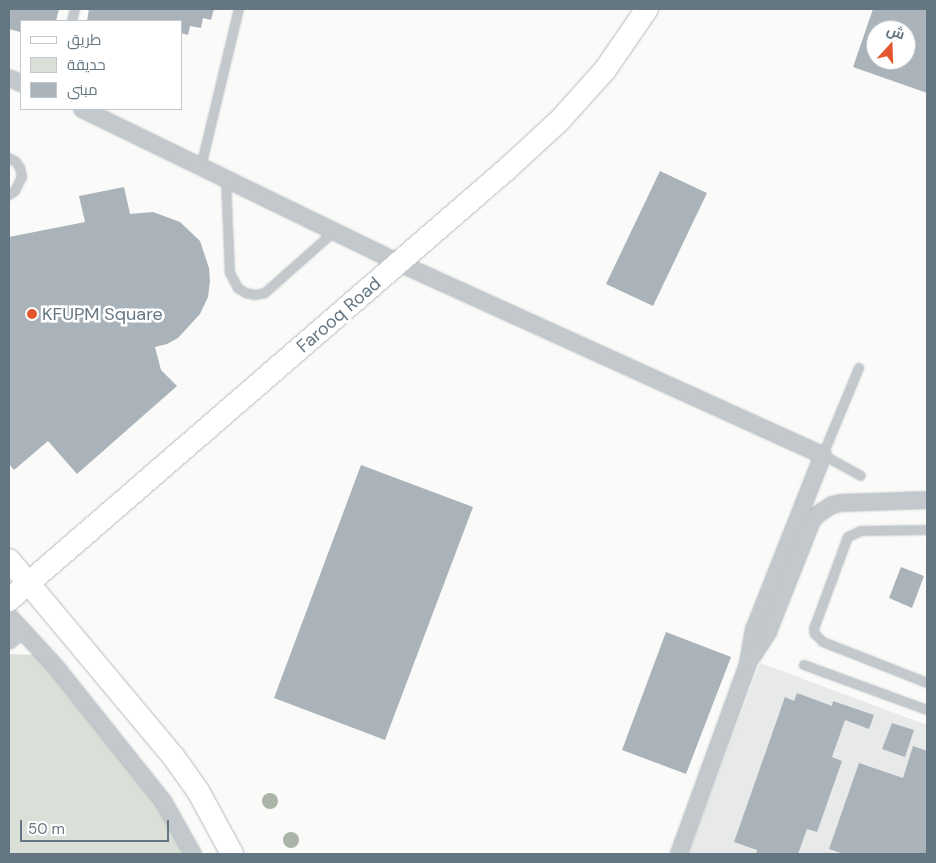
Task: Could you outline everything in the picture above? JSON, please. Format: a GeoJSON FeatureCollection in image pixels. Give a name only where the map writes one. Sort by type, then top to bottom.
{"type":"FeatureCollection","features":[{"type":"Feature","properties":{"kind":"street","name":"Farooq Road"},"geometry":{"type":"LineString","coordinates":[[9,600],[399,263],[560,120],[605,70],[647,9]]}},
{"type":"Feature","properties":{"kind":"street"},"geometry":{"type":"LineString","coordinates":[[84,110],[399,263],[823,455],[754,629],[748,664],[679,854]]}},
{"type":"Feature","properties":{"kind":"street"},"geometry":{"type":"LineString","coordinates":[[748,664],[768,632],[812,521],[817,515],[832,505],[841,503],[927,500]]}},
{"type":"Feature","properties":{"kind":"street"},"geometry":{"type":"LineString","coordinates":[[9,560],[173,756],[198,791],[232,854]]}},
{"type":"Feature","properties":{"kind":"street"},"geometry":{"type":"LineString","coordinates":[[9,616],[15,636],[56,666],[163,801],[193,854]]}},
{"type":"Feature","properties":{"kind":"lane"},"geometry":{"type":"LineString","coordinates":[[202,167],[239,9]]}},
{"type":"Feature","properties":{"kind":"lane"},"geometry":{"type":"LineString","coordinates":[[9,158],[20,168],[22,177],[15,191],[9,195]]}},
{"type":"Feature","properties":{"kind":"lane"},"geometry":{"type":"LineString","coordinates":[[226,180],[230,273],[238,288],[246,293],[255,295],[265,293],[334,232]]}},
{"type":"Feature","properties":{"kind":"lane"},"geometry":{"type":"LineString","coordinates":[[859,368],[823,455],[862,476]]}},
{"type":"Feature","properties":{"kind":"lane"},"geometry":{"type":"LineString","coordinates":[[927,530],[862,530],[848,537],[814,629],[815,634],[823,642],[927,683]]}},
{"type":"Feature","properties":{"kind":"lane"},"geometry":{"type":"LineString","coordinates":[[804,665],[927,710]]}},
{"type":"Feature","properties":{"kind":"shaded area"},"geometry":{"type":"Polygon","coordinates":[[[760,663],[927,725],[927,854],[688,854],[760,663]]]}},
{"type":"Feature","properties":{"kind":"green space"},"geometry":{"type":"Polygon","coordinates":[[[9,654],[35,655],[141,781],[187,854],[9,854],[9,654]]]}},
{"type":"Feature","properties":{"kind":"building"},"geometry":{"type":"Polygon","coordinates":[[[9,9],[59,9],[56,20],[20,20],[20,32],[9,29],[9,9]]]}},
{"type":"Feature","properties":{"kind":"building"},"geometry":{"type":"Polygon","coordinates":[[[89,9],[214,9],[211,20],[203,18],[201,28],[190,26],[188,35],[182,33],[182,20],[87,20],[89,9]]]}},
{"type":"Feature","properties":{"kind":"building"},"geometry":{"type":"Polygon","coordinates":[[[873,9],[927,9],[927,93],[853,67],[866,29],[866,70],[916,70],[916,20],[869,20],[873,9]]]}},
{"type":"Feature","properties":{"kind":"building"},"geometry":{"type":"Polygon","coordinates":[[[660,171],[707,193],[653,306],[606,284],[660,171]]]}},
{"type":"Feature","properties":{"kind":"building"},"geometry":{"type":"Polygon","coordinates":[[[124,187],[130,214],[153,212],[180,222],[200,241],[209,268],[208,297],[200,314],[178,338],[167,344],[155,347],[161,370],[177,386],[77,474],[48,441],[14,470],[9,464],[9,237],[85,222],[79,196],[124,187]]]}},
{"type":"Feature","properties":{"kind":"building"},"geometry":{"type":"Polygon","coordinates":[[[361,465],[473,507],[385,740],[274,698],[361,465]]]}},
{"type":"Feature","properties":{"kind":"building"},"geometry":{"type":"Polygon","coordinates":[[[901,567],[924,576],[912,608],[889,598],[901,567]]]}},
{"type":"Feature","properties":{"kind":"building"},"geometry":{"type":"Polygon","coordinates":[[[666,632],[731,657],[686,774],[622,750],[666,632]]]}},
{"type":"Feature","properties":{"kind":"building"},"geometry":{"type":"Polygon","coordinates":[[[797,693],[832,706],[833,701],[874,715],[869,729],[845,720],[832,757],[842,761],[817,832],[807,829],[798,854],[756,854],[757,850],[734,842],[785,697],[794,701],[797,693]]]}},
{"type":"Feature","properties":{"kind":"building"},"geometry":{"type":"Polygon","coordinates":[[[892,723],[914,730],[905,757],[882,749],[892,723]]]}},
{"type":"Feature","properties":{"kind":"building"},"geometry":{"type":"Polygon","coordinates":[[[913,746],[927,751],[927,854],[844,854],[829,849],[859,763],[903,778],[913,746]]]}},
{"type":"Feature","properties":{"kind":"place","name":"KFUPM Square"},"geometry":{"type":"Point","coordinates":[32,314]}}]}
